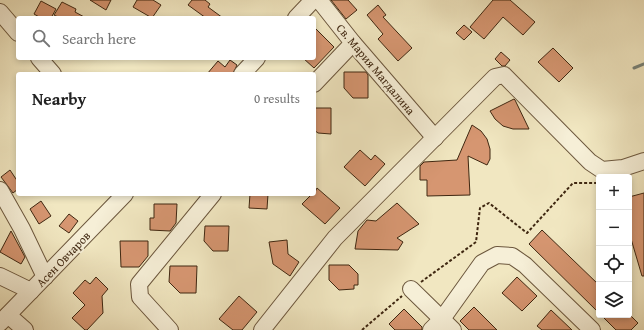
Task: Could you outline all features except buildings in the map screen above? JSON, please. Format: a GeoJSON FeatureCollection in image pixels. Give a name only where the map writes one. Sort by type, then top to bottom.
{"type":"FeatureCollection","features":[{"type":"Feature","properties":{"kind":"street"},"geometry":{"type":"LineString","coordinates":[[298,16],[313,0]]}},
{"type":"Feature","properties":{"kind":"street","name":"Св. Мария Магдалина"},"geometry":{"type":"LineString","coordinates":[[319,0],[353,43],[435,138]]}},
{"type":"Feature","properties":{"kind":"street"},"geometry":{"type":"LineString","coordinates":[[0,12],[16,31]]}},
{"type":"Feature","properties":{"kind":"street"},"geometry":{"type":"LineString","coordinates":[[316,82],[353,43]]}},
{"type":"Feature","properties":{"kind":"street"},"geometry":{"type":"LineString","coordinates":[[41,60],[51,72]]}},
{"type":"Feature","properties":{"kind":"street"},"geometry":{"type":"LineString","coordinates":[[244,72],[255,60]]}},
{"type":"Feature","properties":{"kind":"street"},"geometry":{"type":"LineString","coordinates":[[262,330],[335,238],[495,77],[504,75],[590,162],[602,170],[623,168],[644,161]]}},
{"type":"Feature","properties":{"kind":"street"},"geometry":{"type":"LineString","coordinates":[[0,190],[22,229],[45,277]]}},
{"type":"Feature","properties":{"kind":"street","name":"Асен Овчаров"},"geometry":{"type":"LineString","coordinates":[[4,319],[124,196]]}},
{"type":"Feature","properties":{"kind":"street"},"geometry":{"type":"LineString","coordinates":[[170,330],[140,297],[139,284],[211,196]]}},
{"type":"Feature","properties":{"kind":"street"},"geometry":{"type":"LineString","coordinates":[[437,324],[482,263],[497,255],[512,256],[525,265],[592,330]]}},
{"type":"Feature","properties":{"kind":"street"},"geometry":{"type":"LineString","coordinates":[[0,276],[31,291]]}},
{"type":"Feature","properties":{"kind":"street"},"geometry":{"type":"LineString","coordinates":[[411,289],[437,324],[453,330]]}},
{"type":"Feature","properties":{"kind":"street"},"geometry":{"type":"LineString","coordinates":[[4,319],[24,330]]}},
{"type":"Feature","properties":{"kind":"path"},"geometry":{"type":"LineString","coordinates":[[362,330],[411,289],[476,242],[480,208],[489,203],[527,233],[573,183],[596,183]]}},
{"type":"Feature","properties":{"kind":"waterway"},"geometry":{"type":"LineString","coordinates":[[634,68],[644,64]]}}]}
